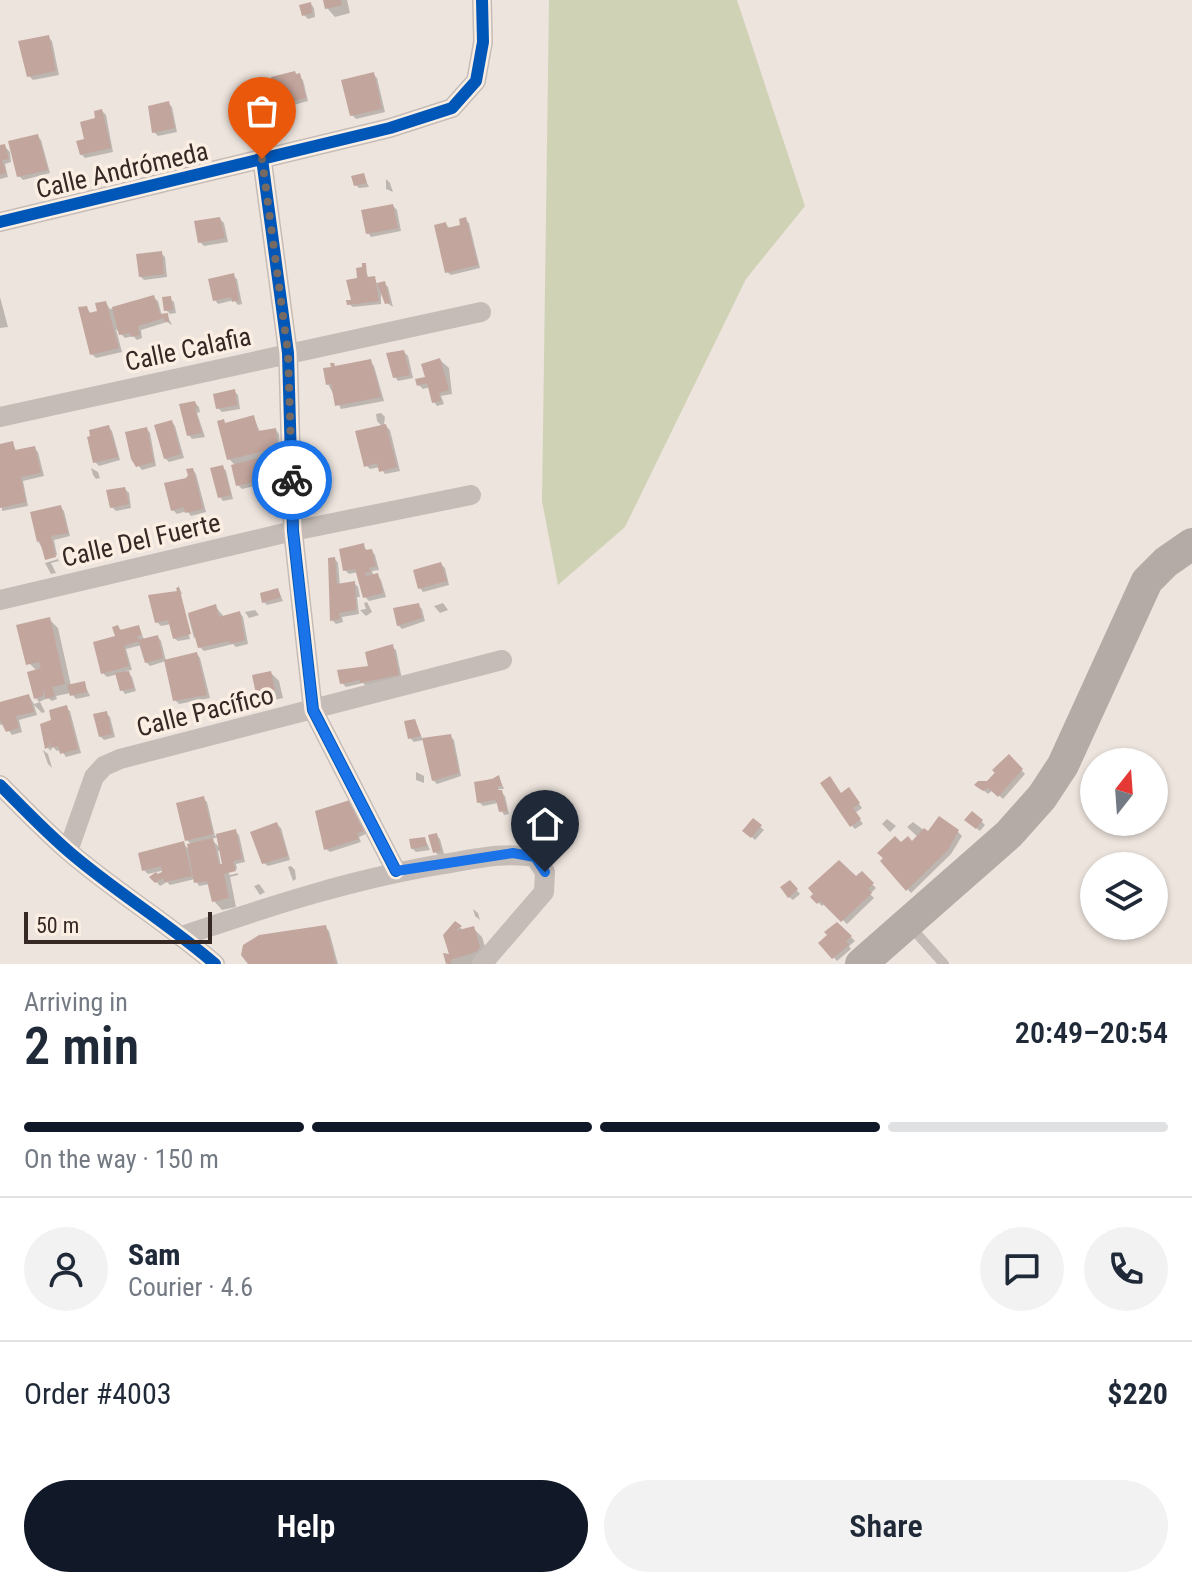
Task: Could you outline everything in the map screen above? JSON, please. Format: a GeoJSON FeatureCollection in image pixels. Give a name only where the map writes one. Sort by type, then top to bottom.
{"type":"FeatureCollection","features":[{"type":"Feature","properties":{"kind":"main road"},"geometry":{"type":"LineString","coordinates":[[861,964],[1009,834],[1042,797],[1063,765],[1147,581],[1166,562],[1192,544]]}},
{"type":"Feature","properties":{"kind":"street","name":"Calle Andrómeda"},"geometry":{"type":"LineString","coordinates":[[0,222],[390,128],[452,108],[476,81],[483,42],[482,0]]}},
{"type":"Feature","properties":{"kind":"street"},"geometry":{"type":"LineString","coordinates":[[262,159],[288,353],[293,531],[313,710],[396,871]]}},
{"type":"Feature","properties":{"kind":"street","name":"Calle Calafia"},"geometry":{"type":"LineString","coordinates":[[0,417],[481,312]]}},
{"type":"Feature","properties":{"kind":"street","name":"Calle Del Fuerte"},"geometry":{"type":"LineString","coordinates":[[0,600],[293,531],[471,495]]}},
{"type":"Feature","properties":{"kind":"street","name":"Calle Pacífico"},"geometry":{"type":"LineString","coordinates":[[68,851],[94,777],[104,766],[120,759],[502,660]]}},
{"type":"Feature","properties":{"kind":"street"},"geometry":{"type":"LineString","coordinates":[[0,785],[68,851],[215,964]]}},
{"type":"Feature","properties":{"kind":"street"},"geometry":{"type":"LineString","coordinates":[[182,936],[396,871],[513,853],[535,857],[545,872],[544,892],[482,964]]}},
{"type":"Feature","properties":{"kind":"lane"},"geometry":{"type":"LineString","coordinates":[[908,924],[944,964]]}},
{"type":"Feature","properties":{"kind":"green space"},"geometry":{"type":"Polygon","coordinates":[[[549,0],[737,0],[805,206],[746,279],[625,527],[558,585],[542,501],[549,0]]]}},
{"type":"Feature","properties":{"kind":"building"},"geometry":{"type":"Polygon","coordinates":[[[323,0],[341,0],[342,5],[325,9],[323,0]]]}},
{"type":"Feature","properties":{"kind":"building"},"geometry":{"type":"Polygon","coordinates":[[[311,2],[312,13],[302,16],[299,5],[311,2]]]}},
{"type":"Feature","properties":{"kind":"building"},"geometry":{"type":"Polygon","coordinates":[[[49,35],[56,71],[27,77],[18,41],[49,35]]]}},
{"type":"Feature","properties":{"kind":"building"},"geometry":{"type":"Polygon","coordinates":[[[295,71],[296,74],[300,73],[306,98],[278,105],[271,77],[295,71]]]}},
{"type":"Feature","properties":{"kind":"building"},"geometry":{"type":"Polygon","coordinates":[[[374,72],[382,109],[350,116],[341,80],[374,72]]]}},
{"type":"Feature","properties":{"kind":"building"},"geometry":{"type":"Polygon","coordinates":[[[169,101],[175,128],[152,133],[148,106],[169,101]]]}},
{"type":"Feature","properties":{"kind":"building"},"geometry":{"type":"Polygon","coordinates":[[[102,109],[111,148],[80,155],[76,141],[84,139],[80,122],[95,118],[94,111],[102,109]]]}},
{"type":"Feature","properties":{"kind":"building"},"geometry":{"type":"Polygon","coordinates":[[[38,134],[48,170],[17,177],[8,141],[38,134]]]}},
{"type":"Feature","properties":{"kind":"building"},"geometry":{"type":"Polygon","coordinates":[[[5,144],[9,159],[2,160],[6,173],[0,175],[0,145],[5,144]]]}},
{"type":"Feature","properties":{"kind":"building"},"geometry":{"type":"Polygon","coordinates":[[[364,173],[367,183],[354,186],[351,176],[364,173]]]}},
{"type":"Feature","properties":{"kind":"building"},"geometry":{"type":"Polygon","coordinates":[[[393,204],[398,228],[366,234],[361,210],[393,204]]]}},
{"type":"Feature","properties":{"kind":"building"},"geometry":{"type":"Polygon","coordinates":[[[220,217],[225,238],[198,243],[194,221],[220,217]]]}},
{"type":"Feature","properties":{"kind":"building"},"geometry":{"type":"Polygon","coordinates":[[[466,217],[478,265],[445,273],[434,225],[446,222],[447,228],[460,225],[459,219],[466,217]]]}},
{"type":"Feature","properties":{"kind":"building"},"geometry":{"type":"Polygon","coordinates":[[[162,251],[164,274],[139,277],[136,254],[162,251]]]}},
{"type":"Feature","properties":{"kind":"building"},"geometry":{"type":"Polygon","coordinates":[[[362,263],[366,263],[367,277],[375,276],[379,301],[347,305],[346,300],[351,300],[346,280],[357,278],[356,268],[362,267],[362,263]]]}},
{"type":"Feature","properties":{"kind":"building"},"geometry":{"type":"Polygon","coordinates":[[[234,273],[239,300],[232,302],[231,297],[213,301],[208,279],[234,273]]]}},
{"type":"Feature","properties":{"kind":"building"},"geometry":{"type":"Polygon","coordinates":[[[385,281],[390,303],[385,304],[377,283],[385,281]]]}},
{"type":"Feature","properties":{"kind":"building"},"geometry":{"type":"Polygon","coordinates":[[[154,295],[160,314],[168,313],[169,321],[165,322],[164,318],[138,326],[140,335],[119,335],[112,307],[154,295]]]}},
{"type":"Feature","properties":{"kind":"building"},"geometry":{"type":"Polygon","coordinates":[[[171,296],[173,310],[164,311],[162,297],[171,296]]]}},
{"type":"Feature","properties":{"kind":"building"},"geometry":{"type":"Polygon","coordinates":[[[106,301],[119,348],[90,355],[78,307],[87,306],[89,313],[97,311],[95,303],[106,301]]]}},
{"type":"Feature","properties":{"kind":"building"},"geometry":{"type":"Polygon","coordinates":[[[404,350],[410,375],[393,378],[386,353],[404,350]]]}},
{"type":"Feature","properties":{"kind":"building"},"geometry":{"type":"Polygon","coordinates":[[[440,358],[449,390],[439,393],[441,401],[432,403],[427,383],[417,386],[415,379],[425,377],[421,364],[440,358]]]}},
{"type":"Feature","properties":{"kind":"building"},"geometry":{"type":"Polygon","coordinates":[[[371,359],[381,397],[335,406],[331,384],[326,385],[323,368],[331,367],[330,363],[335,366],[371,359]]]}},
{"type":"Feature","properties":{"kind":"building"},"geometry":{"type":"Polygon","coordinates":[[[235,389],[237,405],[216,409],[213,394],[235,389]]]}},
{"type":"Feature","properties":{"kind":"building"},"geometry":{"type":"Polygon","coordinates":[[[195,401],[202,433],[187,436],[179,404],[195,401]]]}},
{"type":"Feature","properties":{"kind":"building"},"geometry":{"type":"Polygon","coordinates":[[[254,415],[258,431],[276,428],[277,448],[227,460],[217,421],[224,419],[225,423],[254,415]]]}},
{"type":"Feature","properties":{"kind":"building"},"geometry":{"type":"Polygon","coordinates":[[[172,420],[181,454],[164,459],[154,425],[172,420]]]}},
{"type":"Feature","properties":{"kind":"building"},"geometry":{"type":"Polygon","coordinates":[[[386,424],[397,467],[379,472],[377,463],[364,467],[355,431],[386,424]]]}},
{"type":"Feature","properties":{"kind":"building"},"geometry":{"type":"Polygon","coordinates":[[[109,425],[118,457],[93,463],[87,437],[90,436],[89,430],[109,425]]]}},
{"type":"Feature","properties":{"kind":"building"},"geometry":{"type":"Polygon","coordinates":[[[147,427],[154,462],[136,467],[125,432],[147,427]]]}},
{"type":"Feature","properties":{"kind":"building"},"geometry":{"type":"Polygon","coordinates":[[[13,441],[15,450],[35,446],[41,473],[21,477],[26,502],[0,508],[0,444],[13,441]]]}},
{"type":"Feature","properties":{"kind":"building"},"geometry":{"type":"Polygon","coordinates":[[[271,455],[274,464],[268,466],[269,470],[279,469],[279,480],[271,478],[236,486],[231,465],[271,455]]]}},
{"type":"Feature","properties":{"kind":"building"},"geometry":{"type":"Polygon","coordinates":[[[223,465],[231,495],[218,498],[210,468],[223,465]]]}},
{"type":"Feature","properties":{"kind":"building"},"geometry":{"type":"Polygon","coordinates":[[[193,468],[203,509],[185,513],[184,507],[171,511],[164,483],[186,478],[186,469],[193,468]]]}},
{"type":"Feature","properties":{"kind":"building"},"geometry":{"type":"Polygon","coordinates":[[[125,487],[129,504],[110,508],[106,490],[125,487]]]}},
{"type":"Feature","properties":{"kind":"building"},"geometry":{"type":"Polygon","coordinates":[[[61,505],[68,533],[51,536],[56,557],[45,560],[30,512],[61,505]]]}},
{"type":"Feature","properties":{"kind":"building"},"geometry":{"type":"Polygon","coordinates":[[[364,543],[365,550],[372,549],[376,566],[369,568],[371,572],[365,573],[366,576],[378,573],[383,593],[363,598],[355,569],[343,571],[339,549],[364,543]]]}},
{"type":"Feature","properties":{"kind":"building"},"geometry":{"type":"Polygon","coordinates":[[[335,557],[337,584],[355,581],[356,610],[339,613],[340,619],[330,621],[328,558],[335,557]]]}},
{"type":"Feature","properties":{"kind":"building"},"geometry":{"type":"Polygon","coordinates":[[[441,562],[447,581],[418,589],[413,570],[441,562]]]}},
{"type":"Feature","properties":{"kind":"building"},"geometry":{"type":"Polygon","coordinates":[[[179,587],[191,634],[173,639],[168,620],[155,623],[148,595],[177,591],[179,587]]]}},
{"type":"Feature","properties":{"kind":"building"},"geometry":{"type":"Polygon","coordinates":[[[278,588],[281,597],[262,603],[260,593],[278,588]]]}},
{"type":"Feature","properties":{"kind":"building"},"geometry":{"type":"Polygon","coordinates":[[[419,603],[422,618],[397,626],[393,608],[419,603]]]}},
{"type":"Feature","properties":{"kind":"building"},"geometry":{"type":"Polygon","coordinates":[[[216,604],[219,617],[240,611],[245,640],[198,648],[188,613],[216,604]]]}},
{"type":"Feature","properties":{"kind":"building"},"geometry":{"type":"Polygon","coordinates":[[[50,617],[65,684],[52,687],[55,696],[46,699],[43,689],[43,696],[34,699],[27,672],[41,668],[39,662],[26,665],[16,625],[50,617]]]}},
{"type":"Feature","properties":{"kind":"building"},"geometry":{"type":"Polygon","coordinates":[[[118,625],[120,630],[139,625],[142,635],[137,636],[139,641],[124,646],[129,666],[101,674],[93,642],[115,636],[112,627],[118,625]]]}},
{"type":"Feature","properties":{"kind":"building"},"geometry":{"type":"Polygon","coordinates":[[[158,635],[163,658],[145,663],[138,640],[158,635]]]}},
{"type":"Feature","properties":{"kind":"building"},"geometry":{"type":"Polygon","coordinates":[[[393,644],[399,675],[340,684],[337,670],[368,666],[365,652],[393,644]]]}},
{"type":"Feature","properties":{"kind":"building"},"geometry":{"type":"Polygon","coordinates":[[[197,652],[207,695],[173,701],[164,660],[197,652]]]}},
{"type":"Feature","properties":{"kind":"building"},"geometry":{"type":"Polygon","coordinates":[[[129,671],[134,688],[120,691],[115,673],[129,671]]]}},
{"type":"Feature","properties":{"kind":"building"},"geometry":{"type":"Polygon","coordinates":[[[271,671],[275,690],[256,694],[252,675],[271,671]]]}},
{"type":"Feature","properties":{"kind":"building"},"geometry":{"type":"Polygon","coordinates":[[[85,681],[87,692],[70,696],[67,685],[85,681]]]}},
{"type":"Feature","properties":{"kind":"building"},"geometry":{"type":"Polygon","coordinates":[[[29,694],[34,712],[16,716],[19,728],[6,732],[0,720],[0,702],[29,694]]]}},
{"type":"Feature","properties":{"kind":"building"},"geometry":{"type":"Polygon","coordinates":[[[67,705],[78,749],[60,754],[58,746],[51,748],[49,740],[49,747],[45,749],[40,724],[51,720],[49,710],[67,705]]]}},
{"type":"Feature","properties":{"kind":"building"},"geometry":{"type":"Polygon","coordinates":[[[107,711],[112,734],[99,737],[93,714],[107,711]]]}},
{"type":"Feature","properties":{"kind":"building"},"geometry":{"type":"Polygon","coordinates":[[[415,719],[421,736],[408,739],[404,721],[415,719]]]}},
{"type":"Feature","properties":{"kind":"building"},"geometry":{"type":"Polygon","coordinates":[[[451,734],[459,773],[432,781],[422,738],[451,734]]]}},
{"type":"Feature","properties":{"kind":"building"},"geometry":{"type":"Polygon","coordinates":[[[1009,754],[1023,769],[998,797],[988,788],[983,791],[974,785],[978,781],[987,781],[995,773],[992,770],[1009,754]]]}},
{"type":"Feature","properties":{"kind":"building"},"geometry":{"type":"Polygon","coordinates":[[[499,775],[502,786],[498,786],[498,790],[502,790],[507,811],[499,812],[496,800],[477,803],[474,782],[499,775]]]}},
{"type":"Feature","properties":{"kind":"building"},"geometry":{"type":"Polygon","coordinates":[[[830,776],[841,793],[849,787],[860,803],[853,808],[861,819],[850,827],[820,783],[830,776]]]}},
{"type":"Feature","properties":{"kind":"building"},"geometry":{"type":"Polygon","coordinates":[[[204,796],[213,834],[185,841],[176,803],[204,796]]]}},
{"type":"Feature","properties":{"kind":"building"},"geometry":{"type":"Polygon","coordinates":[[[350,800],[363,822],[364,831],[357,833],[359,839],[324,850],[315,811],[350,800]]]}},
{"type":"Feature","properties":{"kind":"building"},"geometry":{"type":"Polygon","coordinates":[[[972,811],[983,820],[976,829],[964,820],[972,811]]]}},
{"type":"Feature","properties":{"kind":"building"},"geometry":{"type":"Polygon","coordinates":[[[939,816],[959,830],[948,850],[906,891],[880,861],[883,858],[877,853],[895,836],[901,842],[908,836],[912,841],[924,828],[928,831],[939,816]]]}},
{"type":"Feature","properties":{"kind":"building"},"geometry":{"type":"Polygon","coordinates":[[[753,818],[762,825],[751,838],[742,831],[753,818]]]}},
{"type":"Feature","properties":{"kind":"building"},"geometry":{"type":"Polygon","coordinates":[[[277,822],[288,856],[262,864],[250,832],[277,822]]]}},
{"type":"Feature","properties":{"kind":"building"},"geometry":{"type":"Polygon","coordinates":[[[236,829],[242,859],[233,861],[236,871],[224,874],[229,898],[212,902],[207,881],[194,883],[187,844],[213,838],[219,864],[222,864],[216,834],[236,829]]]}},
{"type":"Feature","properties":{"kind":"building"},"geometry":{"type":"Polygon","coordinates":[[[437,833],[441,851],[433,853],[428,835],[437,833]]]}},
{"type":"Feature","properties":{"kind":"building"},"geometry":{"type":"Polygon","coordinates":[[[425,837],[427,846],[411,849],[409,839],[425,837]]]}},
{"type":"Feature","properties":{"kind":"building"},"geometry":{"type":"Polygon","coordinates":[[[184,841],[192,876],[164,882],[163,878],[155,883],[149,877],[162,872],[161,866],[142,871],[138,853],[184,841]]]}},
{"type":"Feature","properties":{"kind":"building"},"geometry":{"type":"Polygon","coordinates":[[[839,860],[856,876],[862,871],[874,883],[868,889],[872,893],[841,922],[820,901],[817,904],[810,897],[813,894],[808,888],[839,860]]]}},
{"type":"Feature","properties":{"kind":"building"},"geometry":{"type":"Polygon","coordinates":[[[790,880],[798,889],[788,898],[780,887],[790,880]]]}},
{"type":"Feature","properties":{"kind":"building"},"geometry":{"type":"Polygon","coordinates":[[[455,921],[462,926],[455,931],[474,926],[480,947],[476,952],[446,964],[443,953],[449,954],[443,935],[455,921]]]}},
{"type":"Feature","properties":{"kind":"building"},"geometry":{"type":"Polygon","coordinates":[[[837,922],[852,936],[846,941],[849,945],[832,959],[818,943],[827,935],[824,932],[837,922]]]}},
{"type":"Feature","properties":{"kind":"building"},"geometry":{"type":"Polygon","coordinates":[[[326,925],[336,964],[248,964],[241,955],[243,945],[259,935],[326,925]]]}},
{"type":"Feature","properties":{"kind":"cycle path"},"geometry":{"type":"LineString","coordinates":[[0,222],[390,128],[452,108],[476,81],[483,42],[482,0]]}},
{"type":"Feature","properties":{"kind":"cycle path"},"geometry":{"type":"LineString","coordinates":[[262,159],[288,353],[293,531],[313,710],[396,871]]}},
{"type":"Feature","properties":{"kind":"cycle path"},"geometry":{"type":"LineString","coordinates":[[0,785],[85,865],[215,964]]}},
{"type":"Feature","properties":{"kind":"way so far"},"geometry":{"type":"LineString","coordinates":[[262,159],[288,353],[292,480]]}},
{"type":"Feature","properties":{"kind":"route"},"geometry":{"type":"LineString","coordinates":[[292,480],[293,531],[313,710],[396,871],[513,853],[535,857],[545,872]]}}]}
